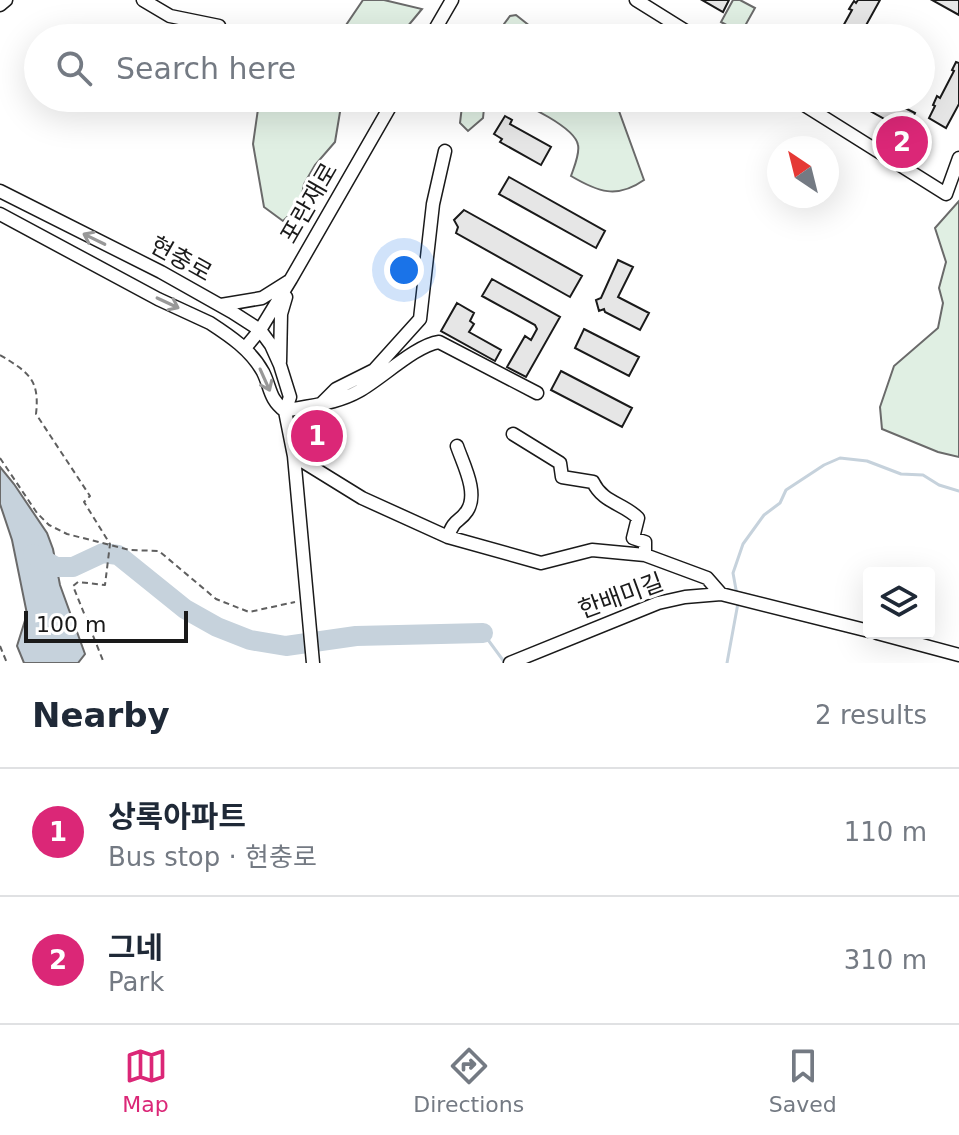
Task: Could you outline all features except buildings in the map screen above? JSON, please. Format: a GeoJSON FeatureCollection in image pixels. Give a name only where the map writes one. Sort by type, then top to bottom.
{"type":"FeatureCollection","features":[{"type":"Feature","properties":{"kind":"street"},"geometry":{"type":"LineString","coordinates":[[0,5],[6,0]]}},
{"type":"Feature","properties":{"kind":"street"},"geometry":{"type":"LineString","coordinates":[[143,0],[170,16],[209,24]]}},
{"type":"Feature","properties":{"kind":"street"},"geometry":{"type":"LineString","coordinates":[[438,24],[452,0]]}},
{"type":"Feature","properties":{"kind":"street"},"geometry":{"type":"LineString","coordinates":[[636,0],[675,24]]}},
{"type":"Feature","properties":{"kind":"street","name":"포란재로"},"geometry":{"type":"LineString","coordinates":[[245,348],[260,330],[291,279],[387,112]]}},
{"type":"Feature","properties":{"kind":"street"},"geometry":{"type":"LineString","coordinates":[[815,112],[946,194],[959,158]]}},
{"type":"Feature","properties":{"kind":"street"},"geometry":{"type":"LineString","coordinates":[[322,403],[336,389],[374,370],[420,319],[433,204],[445,151]]}},
{"type":"Feature","properties":{"kind":"street","name":"현충로"},"geometry":{"type":"LineString","coordinates":[[0,191],[220,305],[260,330],[280,365],[290,397],[285,411],[294,456],[313,663]]}},
{"type":"Feature","properties":{"kind":"street","name":"현충로"},"geometry":{"type":"LineString","coordinates":[[0,214],[102,270],[210,323],[245,348],[262,371],[275,403],[285,411]]}},
{"type":"Feature","properties":{"kind":"street"},"geometry":{"type":"LineString","coordinates":[[220,305],[262,298],[291,279]]}},
{"type":"Feature","properties":{"kind":"street"},"geometry":{"type":"LineString","coordinates":[[280,365],[281,314],[291,279]]}},
{"type":"Feature","properties":{"kind":"street"},"geometry":{"type":"LineString","coordinates":[[285,411],[337,402],[389,373],[427,343],[439,342],[537,393]]}},
{"type":"Feature","properties":{"kind":"street"},"geometry":{"type":"LineString","coordinates":[[513,434],[560,463],[562,477],[593,482],[609,502],[628,507],[638,518],[633,538],[645,542],[645,555]]}},
{"type":"Feature","properties":{"kind":"street"},"geometry":{"type":"LineString","coordinates":[[448,537],[452,523],[468,510],[472,492],[457,446]]}},
{"type":"Feature","properties":{"kind":"street"},"geometry":{"type":"LineString","coordinates":[[294,456],[362,498],[448,537],[541,563],[592,550],[645,555],[707,578],[724,595],[863,629]]}},
{"type":"Feature","properties":{"kind":"street","name":"한배미길"},"geometry":{"type":"LineString","coordinates":[[510,663],[658,603],[724,595]]}},
{"type":"Feature","properties":{"kind":"street"},"geometry":{"type":"LineString","coordinates":[[899,639],[959,655]]}},
{"type":"Feature","properties":{"kind":"path"},"geometry":{"type":"LineString","coordinates":[[0,355],[19,366],[35,383],[38,396],[36,414],[90,496],[84,502],[110,546],[105,585],[78,582],[73,586],[104,663]]}},
{"type":"Feature","properties":{"kind":"path"},"geometry":{"type":"LineString","coordinates":[[0,458],[37,513],[49,525],[67,534],[130,550],[159,551],[216,599],[249,612],[308,603]]}},
{"type":"Feature","properties":{"kind":"path"},"geometry":{"type":"LineString","coordinates":[[0,646],[7,663]]}},
{"type":"Feature","properties":{"kind":"green space"},"geometry":{"type":"Polygon","coordinates":[[[363,0],[384,0],[422,9],[410,24],[347,24],[363,0]]]}},
{"type":"Feature","properties":{"kind":"green space"},"geometry":{"type":"Polygon","coordinates":[[[733,0],[755,8],[746,24],[721,22],[733,0]]]}},
{"type":"Feature","properties":{"kind":"green space"},"geometry":{"type":"Polygon","coordinates":[[[516,15],[527,24],[504,24],[510,16],[516,15]]]}},
{"type":"Feature","properties":{"kind":"green space"},"geometry":{"type":"Polygon","coordinates":[[[258,112],[340,112],[335,142],[315,165],[304,184],[300,205],[283,221],[264,207],[253,144],[258,112]]]}},
{"type":"Feature","properties":{"kind":"green space"},"geometry":{"type":"Polygon","coordinates":[[[461,112],[484,112],[483,118],[468,131],[460,123],[461,112]]]}},
{"type":"Feature","properties":{"kind":"green space"},"geometry":{"type":"Polygon","coordinates":[[[539,112],[619,112],[644,180],[625,190],[608,191],[571,176],[578,145],[568,131],[539,112]]]}},
{"type":"Feature","properties":{"kind":"green space"},"geometry":{"type":"Polygon","coordinates":[[[959,201],[959,457],[938,452],[882,429],[880,407],[894,366],[938,328],[943,303],[939,288],[946,262],[935,228],[959,201]]]}},
{"type":"Feature","properties":{"kind":"shaded area"},"geometry":{"type":"Polygon","coordinates":[[[0,467],[47,533],[60,585],[85,654],[78,663],[24,663],[17,646],[27,614],[12,540],[0,504],[0,467]]]}},
{"type":"Feature","properties":{"kind":"waterway"},"geometry":{"type":"LineString","coordinates":[[737,595],[733,573],[743,544],[764,515],[780,503],[786,490],[824,465],[840,458],[867,461],[901,474],[923,475],[939,485],[959,491]]}},
{"type":"Feature","properties":{"kind":"waterway"},"geometry":{"type":"LineString","coordinates":[[33,554],[56,567],[73,567],[103,553],[118,555],[185,609],[217,627],[250,640],[286,646],[356,636],[483,633]]}},
{"type":"Feature","properties":{"kind":"waterway"},"geometry":{"type":"LineString","coordinates":[[727,663],[738,603]]}},
{"type":"Feature","properties":{"kind":"waterway"},"geometry":{"type":"LineString","coordinates":[[483,633],[505,663]]}},
{"type":"Feature","properties":{"kind":"place","name":"그네"},"geometry":{"type":"Point","coordinates":[902,142]}},
{"type":"Feature","properties":{"kind":"place","name":"상록아파트"},"geometry":{"type":"Point","coordinates":[317,436]}}]}
